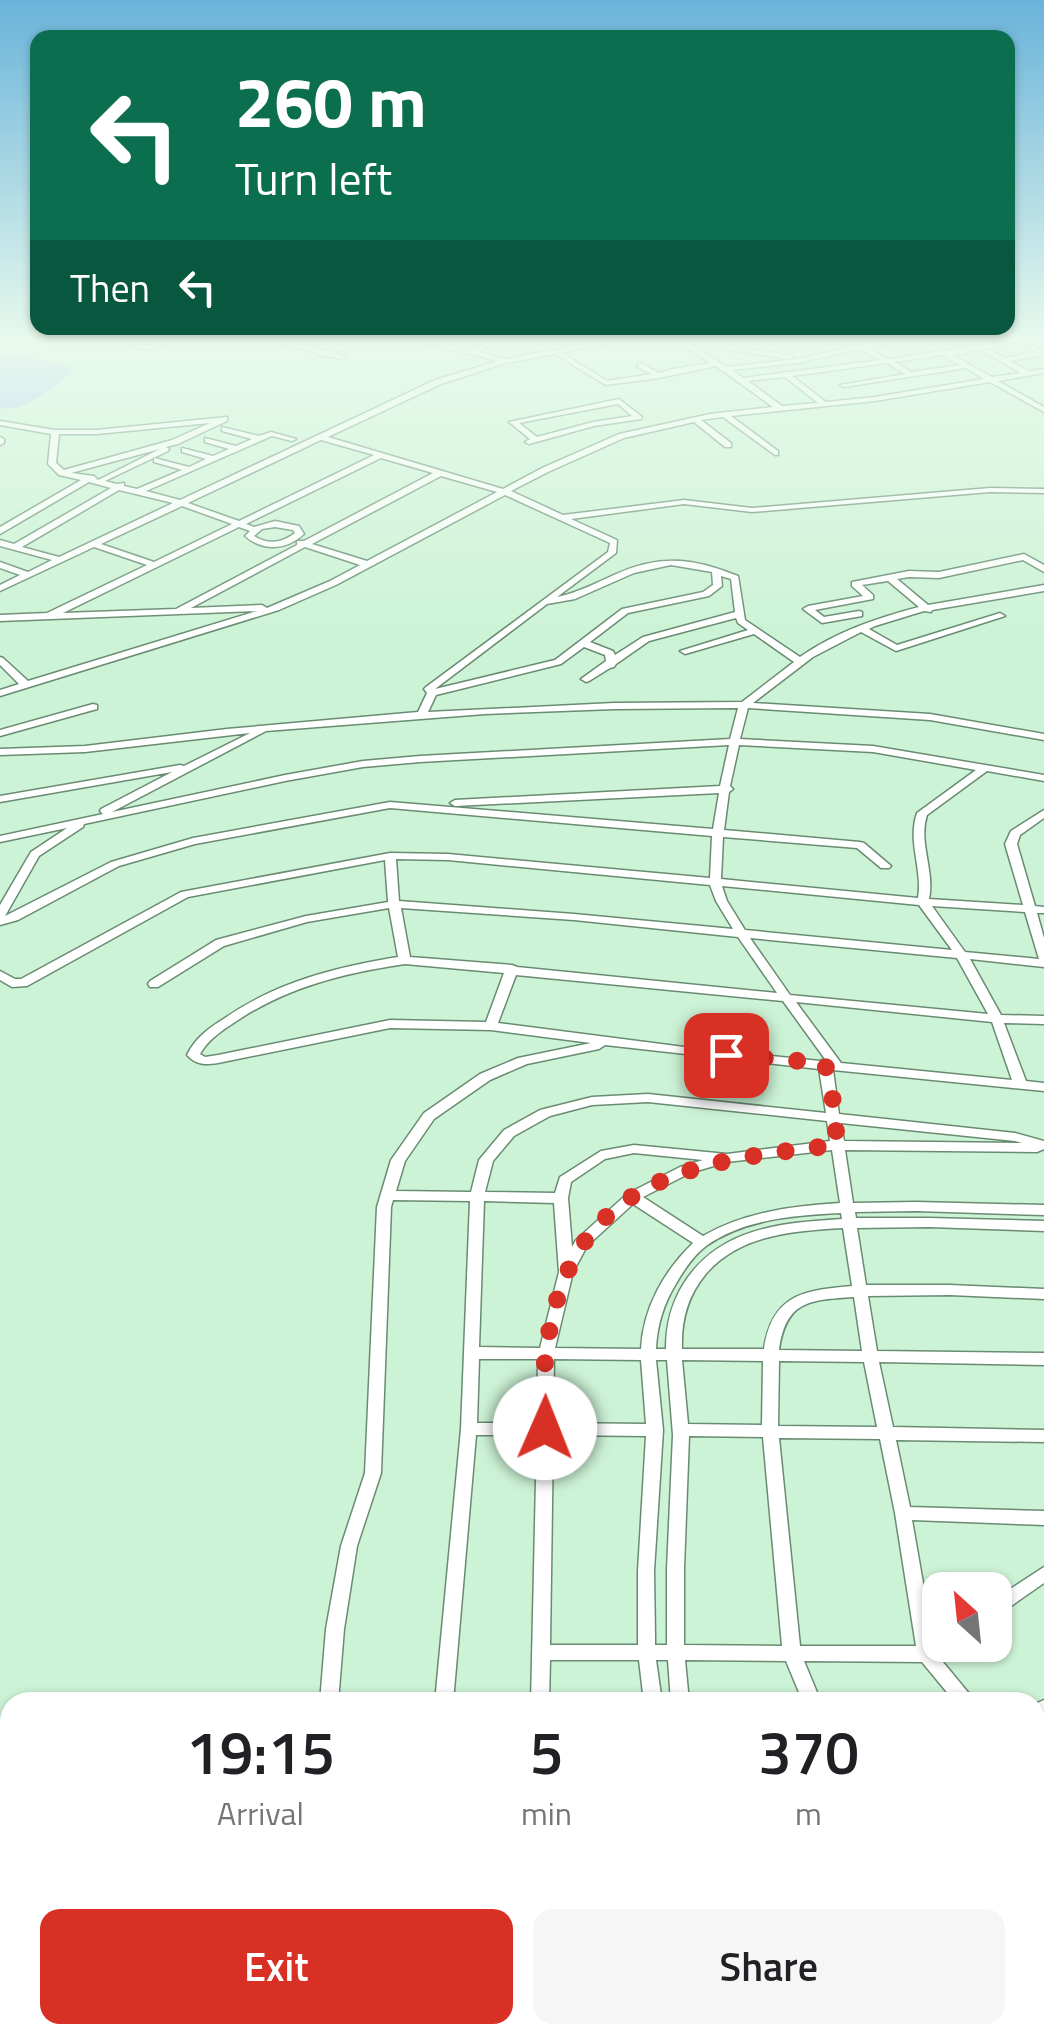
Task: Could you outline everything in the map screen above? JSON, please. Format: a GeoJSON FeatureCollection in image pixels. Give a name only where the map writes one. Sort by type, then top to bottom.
{"type":"FeatureCollection","features":[{"type":"Feature","properties":{"kind":"street"},"geometry":{"type":"LineString","coordinates":[[54,438],[52,464],[62,472],[182,503],[254,529],[275,524],[290,526],[300,531],[292,541]]}},
{"type":"Feature","properties":{"kind":"street"},"geometry":{"type":"LineString","coordinates":[[0,531],[182,438]]}},
{"type":"Feature","properties":{"kind":"street"},"geometry":{"type":"LineString","coordinates":[[0,588],[319,438]]}},
{"type":"Feature","properties":{"kind":"street"},"geometry":{"type":"LineString","coordinates":[[321,438],[508,493],[614,542],[612,553],[429,689],[432,694]]}},
{"type":"Feature","properties":{"kind":"street"},"geometry":{"type":"LineString","coordinates":[[0,693],[276,608],[508,493],[597,444],[616,438]]}},
{"type":"Feature","properties":{"kind":"street"},"geometry":{"type":"LineString","coordinates":[[720,438],[728,445]]}},
{"type":"Feature","properties":{"kind":"street"},"geometry":{"type":"LineString","coordinates":[[756,438],[775,453]]}},
{"type":"Feature","properties":{"kind":"street"},"geometry":{"type":"LineString","coordinates":[[140,491],[260,439]]}},
{"type":"Feature","properties":{"kind":"street"},"geometry":{"type":"LineString","coordinates":[[208,440],[237,448]]}},
{"type":"Feature","properties":{"kind":"street"},"geometry":{"type":"LineString","coordinates":[[62,472],[175,442]]}},
{"type":"Feature","properties":{"kind":"street"},"geometry":{"type":"LineString","coordinates":[[185,450],[214,459]]}},
{"type":"Feature","properties":{"kind":"street"},"geometry":{"type":"LineString","coordinates":[[47,617],[381,455]]}},
{"type":"Feature","properties":{"kind":"street"},"geometry":{"type":"LineString","coordinates":[[157,460],[189,470]]}},
{"type":"Feature","properties":{"kind":"street"},"geometry":{"type":"LineString","coordinates":[[178,612],[440,473]]}},
{"type":"Feature","properties":{"kind":"street"},"geometry":{"type":"LineString","coordinates":[[152,476],[164,480]]}},
{"type":"Feature","properties":{"kind":"street"},"geometry":{"type":"LineString","coordinates":[[14,548],[121,485]]}},
{"type":"Feature","properties":{"kind":"street"},"geometry":{"type":"LineString","coordinates":[[561,518],[684,502],[752,510],[972,491],[1044,490]]}},
{"type":"Feature","properties":{"kind":"street"},"geometry":{"type":"LineString","coordinates":[[254,529],[251,539],[262,544],[292,541],[366,564]]}},
{"type":"Feature","properties":{"kind":"street"},"geometry":{"type":"LineString","coordinates":[[0,544],[60,560]]}},
{"type":"Feature","properties":{"kind":"street"},"geometry":{"type":"LineString","coordinates":[[94,544],[154,565]]}},
{"type":"Feature","properties":{"kind":"street"},"geometry":{"type":"LineString","coordinates":[[859,614],[822,620],[808,609],[870,597],[854,584],[888,577],[938,576],[985,568],[1008,558],[1024,557],[1042,565]]}},
{"type":"Feature","properties":{"kind":"street"},"geometry":{"type":"LineString","coordinates":[[544,602],[572,597],[631,571],[671,562],[716,571],[735,578],[741,620],[800,662]]}},
{"type":"Feature","properties":{"kind":"street"},"geometry":{"type":"LineString","coordinates":[[0,569],[24,577]]}},
{"type":"Feature","properties":{"kind":"street"},"geometry":{"type":"LineString","coordinates":[[422,714],[432,694],[558,662],[624,611],[706,594],[718,586],[716,571]]}},
{"type":"Feature","properties":{"kind":"street"},"geometry":{"type":"LineString","coordinates":[[888,577],[928,610]]}},
{"type":"Feature","properties":{"kind":"street"},"geometry":{"type":"LineString","coordinates":[[922,1601],[870,1356],[836,1145],[830,1064],[716,890],[719,834],[733,742],[744,705],[800,662],[861,628],[978,598],[1044,588]]}},
{"type":"Feature","properties":{"kind":"street"},"geometry":{"type":"LineString","coordinates":[[861,628],[896,648],[1000,616],[978,598]]}},
{"type":"Feature","properties":{"kind":"street"},"geometry":{"type":"LineString","coordinates":[[0,618],[276,608]]}},
{"type":"Feature","properties":{"kind":"street"},"geometry":{"type":"LineString","coordinates":[[586,680],[646,639],[740,614]]}},
{"type":"Feature","properties":{"kind":"street"},"geometry":{"type":"LineString","coordinates":[[685,651],[755,630]]}},
{"type":"Feature","properties":{"kind":"street"},"geometry":{"type":"LineString","coordinates":[[583,643],[610,653],[611,665]]}},
{"type":"Feature","properties":{"kind":"street"},"geometry":{"type":"LineString","coordinates":[[0,660],[26,686]]}},
{"type":"Feature","properties":{"kind":"street"},"geometry":{"type":"LineString","coordinates":[[0,753],[50,754],[422,714],[639,704],[744,705],[930,717],[1044,737]]}},
{"type":"Feature","properties":{"kind":"street"},"geometry":{"type":"LineString","coordinates":[[0,734],[93,707]]}},
{"type":"Feature","properties":{"kind":"street"},"geometry":{"type":"LineString","coordinates":[[264,730],[87,820],[35,854],[0,918],[14,918],[115,864],[193,841],[407,805],[728,789]]}},
{"type":"Feature","properties":{"kind":"street"},"geometry":{"type":"LineString","coordinates":[[0,839],[362,764],[733,742],[872,749],[1044,778]]}},
{"type":"Feature","properties":{"kind":"street"},"geometry":{"type":"LineString","coordinates":[[0,800],[196,765]]}},
{"type":"Feature","properties":{"kind":"street"},"geometry":{"type":"LineString","coordinates":[[985,768],[922,812],[916,834],[927,884],[923,902],[964,956],[1000,1019],[1020,1084]]}},
{"type":"Feature","properties":{"kind":"street"},"geometry":{"type":"LineString","coordinates":[[407,805],[860,845],[886,866]]}},
{"type":"Feature","properties":{"kind":"street"},"geometry":{"type":"LineString","coordinates":[[154,984],[220,943],[306,919],[394,904],[1044,961],[1011,844],[1015,834],[1044,813]]}},
{"type":"Feature","properties":{"kind":"street"},"geometry":{"type":"LineString","coordinates":[[0,975],[12,984],[24,983],[185,894],[390,856],[448,856],[1044,910]]}},
{"type":"Feature","properties":{"kind":"street"},"geometry":{"type":"LineString","coordinates":[[390,856],[405,960]]}},
{"type":"Feature","properties":{"kind":"street"},"geometry":{"type":"LineString","coordinates":[[1044,1020],[1000,1019],[405,960],[342,969],[258,1000],[200,1042],[193,1055],[203,1061],[218,1059],[390,1024],[491,1026],[1044,1087]]}},
{"type":"Feature","properties":{"kind":"street"},"geometry":{"type":"LineString","coordinates":[[491,1026],[512,969]]}},
{"type":"Feature","properties":{"kind":"street"},"geometry":{"type":"LineString","coordinates":[[330,1692],[335,1629],[349,1546],[374,1473],[376,1324],[386,1194],[398,1160],[414,1133],[454,1095],[523,1061],[590,1046],[627,1044]]}},
{"type":"Feature","properties":{"kind":"street"},"geometry":{"type":"LineString","coordinates":[[445,1692],[469,1429],[477,1197],[486,1160],[509,1132],[545,1114],[592,1101],[648,1098],[836,1115],[1015,1138],[1044,1146]]}},
{"type":"Feature","properties":{"kind":"street"},"geometry":{"type":"LineString","coordinates":[[540,1692],[546,1353],[566,1272],[582,1243],[632,1197],[684,1170],[727,1158],[836,1145],[1044,1146]]}},
{"type":"Feature","properties":{"kind":"street"},"geometry":{"type":"LineString","coordinates":[[566,1272],[560,1198],[565,1180],[601,1155],[634,1149],[727,1158]]}},
{"type":"Feature","properties":{"kind":"street"},"geometry":{"type":"LineString","coordinates":[[386,1194],[560,1198]]}},
{"type":"Feature","properties":{"kind":"street"},"geometry":{"type":"LineString","coordinates":[[632,1197],[702,1242]]}},
{"type":"Feature","properties":{"kind":"street"},"geometry":{"type":"LineString","coordinates":[[651,1692],[644,1652],[655,1430],[647,1353],[654,1314],[668,1283],[702,1242],[737,1225],[791,1213],[846,1208],[1044,1210]]}},
{"type":"Feature","properties":{"kind":"street"},"geometry":{"type":"LineString","coordinates":[[679,1692],[674,1652],[681,1430],[674,1325],[684,1296],[704,1266],[731,1245],[758,1234],[794,1228],[1044,1226]]}},
{"type":"Feature","properties":{"kind":"street"},"geometry":{"type":"LineString","coordinates":[[808,1692],[792,1653],[770,1432],[773,1334],[785,1309],[821,1292],[1044,1294]]}},
{"type":"Feature","properties":{"kind":"street"},"geometry":{"type":"LineString","coordinates":[[472,1353],[677,1352],[1044,1359]]}},
{"type":"Feature","properties":{"kind":"street"},"geometry":{"type":"LineString","coordinates":[[469,1429],[655,1430]]}},
{"type":"Feature","properties":{"kind":"street"},"geometry":{"type":"LineString","coordinates":[[681,1430],[1044,1436]]}},
{"type":"Feature","properties":{"kind":"street"},"geometry":{"type":"LineString","coordinates":[[902,1513],[1044,1518]]}},
{"type":"Feature","properties":{"kind":"street"},"geometry":{"type":"LineString","coordinates":[[1012,1596],[1044,1574]]}},
{"type":"Feature","properties":{"kind":"street"},"geometry":{"type":"LineString","coordinates":[[540,1652],[922,1650]]}},
{"type":"Feature","properties":{"kind":"street"},"geometry":{"type":"LineString","coordinates":[[940,1662],[959,1692]]}},
{"type":"Feature","properties":{"kind":"route"},"geometry":{"type":"LineString","coordinates":[[545,1428],[546,1353],[566,1272],[582,1243],[606,1218],[632,1197],[684,1170],[727,1158],[836,1145],[836,1115],[825,1063],[726,1055]]}}]}
